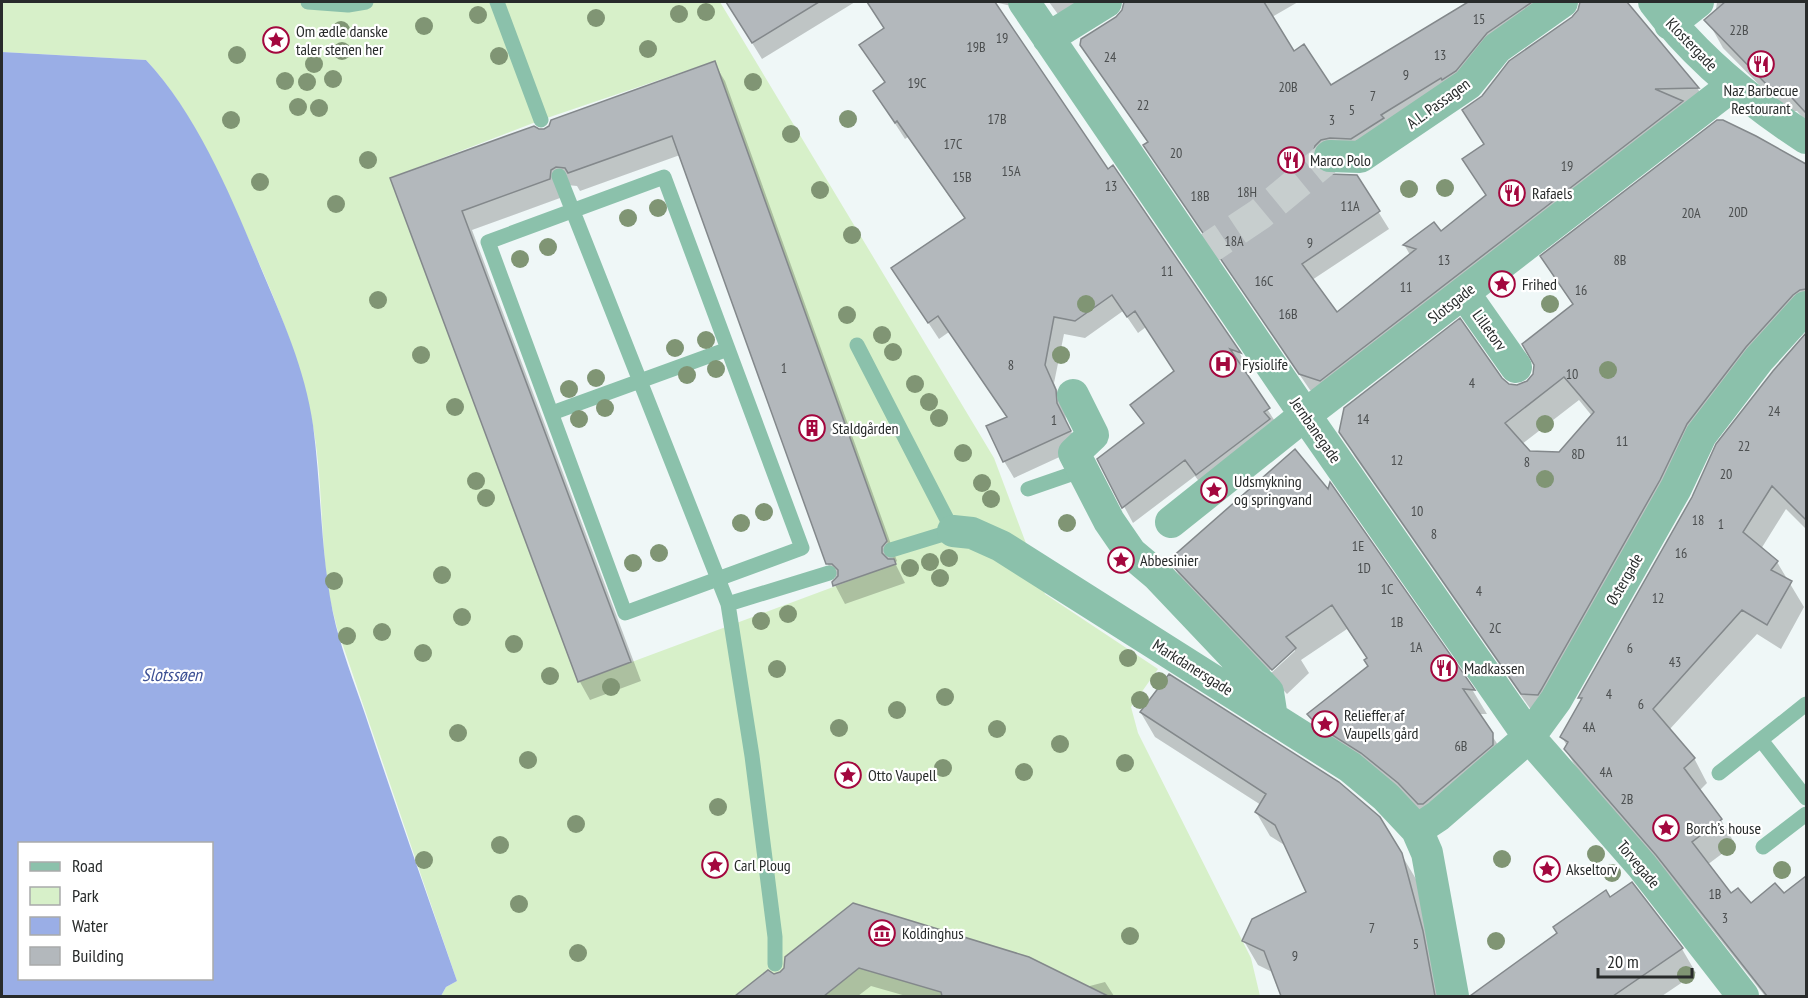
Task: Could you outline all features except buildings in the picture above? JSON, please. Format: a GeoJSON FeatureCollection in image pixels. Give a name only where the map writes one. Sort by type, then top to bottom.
{"type":"FeatureCollection","features":[{"type":"Feature","properties":{"kind":"street","name":"Jernbanegade"},"geometry":{"type":"LineString","coordinates":[[1024,2],[1305,415],[1529,737]]}},
{"type":"Feature","properties":{"kind":"street"},"geometry":{"type":"LineString","coordinates":[[1048,38],[1106,2]]}},
{"type":"Feature","properties":{"kind":"street","name":"A.L. Passagen"},"geometry":{"type":"LineString","coordinates":[[1330,156],[1359,157],[1468,84],[1497,48],[1562,2]]}},
{"type":"Feature","properties":{"kind":"street"},"geometry":{"type":"LineString","coordinates":[[1662,13],[1698,2]]}},
{"type":"Feature","properties":{"kind":"street","name":"Klostergade"},"geometry":{"type":"LineString","coordinates":[[1662,13],[1732,86],[1806,138]]}},
{"type":"Feature","properties":{"kind":"street","name":"Slotsgade"},"geometry":{"type":"LineString","coordinates":[[1171,522],[1305,415],[1732,86]]}},
{"type":"Feature","properties":{"kind":"street","name":"Lilletorv"},"geometry":{"type":"LineString","coordinates":[[1464,293],[1516,367]]}},
{"type":"Feature","properties":{"kind":"street","name":"Østergade"},"geometry":{"type":"LineString","coordinates":[[1417,830],[1438,816],[1529,737],[1556,700],[1676,488],[1701,435],[1759,359],[1806,307]]}},
{"type":"Feature","properties":{"kind":"street"},"geometry":{"type":"LineString","coordinates":[[1073,395],[1093,435],[1074,453],[1109,521],[1131,553],[1157,575],[1268,692],[1272,718]]}},
{"type":"Feature","properties":{"kind":"street","name":"Markdanersgade"},"geometry":{"type":"LineString","coordinates":[[953,531],[972,533],[1001,546],[1350,767],[1386,797],[1417,830]]}},
{"type":"Feature","properties":{"kind":"street","name":"Torvegade"},"geometry":{"type":"LineString","coordinates":[[1529,737],[1642,866],[1743,996]]}},
{"type":"Feature","properties":{"kind":"street"},"geometry":{"type":"LineString","coordinates":[[1417,830],[1427,853],[1451,990]]}},
{"type":"Feature","properties":{"kind":"lane"},"geometry":{"type":"LineString","coordinates":[[308,2],[348,6],[366,2]]}},
{"type":"Feature","properties":{"kind":"lane"},"geometry":{"type":"LineString","coordinates":[[497,2],[541,120]]}},
{"type":"Feature","properties":{"kind":"lane"},"geometry":{"type":"LineString","coordinates":[[559,176],[728,604],[752,756],[775,937],[774,964]]}},
{"type":"Feature","properties":{"kind":"lane"},"geometry":{"type":"LineString","coordinates":[[664,177],[802,548],[625,613],[488,242],[573,210],[664,177]]}},
{"type":"Feature","properties":{"kind":"lane"},"geometry":{"type":"LineString","coordinates":[[857,345],[953,531],[891,550]]}},
{"type":"Feature","properties":{"kind":"lane"},"geometry":{"type":"LineString","coordinates":[[552,413],[728,349]]}},
{"type":"Feature","properties":{"kind":"lane"},"geometry":{"type":"LineString","coordinates":[[1028,489],[1083,470]]}},
{"type":"Feature","properties":{"kind":"lane"},"geometry":{"type":"LineString","coordinates":[[728,604],[829,573]]}},
{"type":"Feature","properties":{"kind":"lane"},"geometry":{"type":"LineString","coordinates":[[1719,773],[1806,704]]}},
{"type":"Feature","properties":{"kind":"lane"},"geometry":{"type":"LineString","coordinates":[[1761,740],[1806,798]]}},
{"type":"Feature","properties":{"kind":"lane"},"geometry":{"type":"LineString","coordinates":[[1763,847],[1806,814]]}},
{"type":"Feature","properties":{"kind":"green space"},"geometry":{"type":"Polygon","coordinates":[[[2,2],[720,2],[994,458],[1045,594],[1158,669],[1131,707],[1138,733],[1251,958],[1260,996],[441,996],[446,987],[457,981],[337,628],[331,603],[325,567],[316,442],[306,394],[281,316],[229,196],[187,114],[146,60],[2,52],[2,2]],[[715,61],[541,120],[390,178],[578,682],[895,564],[715,61]]]}},
{"type":"Feature","properties":{"kind":"water","name":"Slotssøen"},"geometry":{"type":"Polygon","coordinates":[[[2,52],[146,60],[181,105],[225,185],[299,364],[313,425],[324,551],[336,626],[457,981],[446,987],[441,996],[2,996],[2,52]]]}},
{"type":"Feature","properties":{"kind":"tunnel"},"geometry":{"type":"LineString","coordinates":[[1197,256],[1260,214],[1330,156]]}},
{"type":"Feature","properties":{"kind":"place","name":"Om ædle danske taler stenen her"},"geometry":{"type":"Point","coordinates":[276,40]}},
{"type":"Feature","properties":{"kind":"place","name":"Naz Barbecue Restourant"},"geometry":{"type":"Point","coordinates":[1761,64]}},
{"type":"Feature","properties":{"kind":"place","name":"Marco Polo"},"geometry":{"type":"Point","coordinates":[1291,160]}},
{"type":"Feature","properties":{"kind":"place","name":"Rafaels"},"geometry":{"type":"Point","coordinates":[1512,193]}},
{"type":"Feature","properties":{"kind":"place","name":"Frihed"},"geometry":{"type":"Point","coordinates":[1502,284]}},
{"type":"Feature","properties":{"kind":"place","name":"Fysiolife"},"geometry":{"type":"Point","coordinates":[1223,364]}},
{"type":"Feature","properties":{"kind":"place","name":"Staldgården"},"geometry":{"type":"Point","coordinates":[812,428]}},
{"type":"Feature","properties":{"kind":"place","name":"Udsmykning og springvand"},"geometry":{"type":"Point","coordinates":[1214,490]}},
{"type":"Feature","properties":{"kind":"place","name":"Abbesinier"},"geometry":{"type":"Point","coordinates":[1121,560]}},
{"type":"Feature","properties":{"kind":"place","name":"Madkassen"},"geometry":{"type":"Point","coordinates":[1444,668]}},
{"type":"Feature","properties":{"kind":"place","name":"Relieffer af Vaupells gård"},"geometry":{"type":"Point","coordinates":[1325,724]}},
{"type":"Feature","properties":{"kind":"place","name":"Otto Vaupell"},"geometry":{"type":"Point","coordinates":[848,775]}},
{"type":"Feature","properties":{"kind":"place","name":"Borch’s house"},"geometry":{"type":"Point","coordinates":[1666,828]}},
{"type":"Feature","properties":{"kind":"place","name":"Carl Ploug"},"geometry":{"type":"Point","coordinates":[715,865]}},
{"type":"Feature","properties":{"kind":"place","name":"Akseltorv"},"geometry":{"type":"Point","coordinates":[1547,869]}},
{"type":"Feature","properties":{"kind":"place","name":"Koldinghus"},"geometry":{"type":"Point","coordinates":[882,933]}}]}
